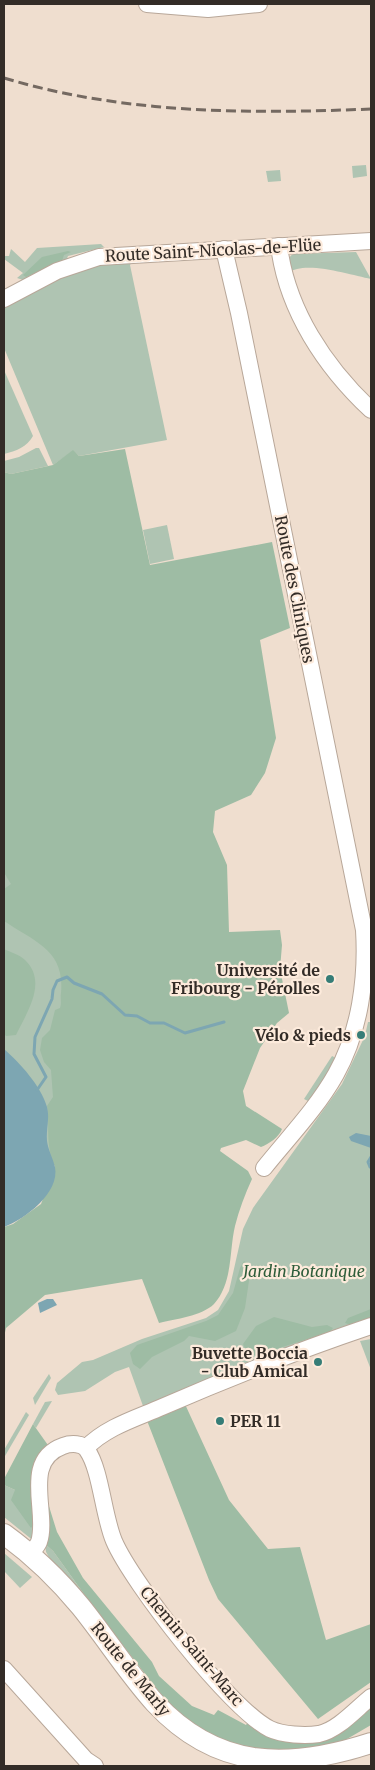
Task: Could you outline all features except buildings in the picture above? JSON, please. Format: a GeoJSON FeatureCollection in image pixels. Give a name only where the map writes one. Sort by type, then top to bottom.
{"type":"FeatureCollection","features":[{"type":"Feature","properties":{"kind":"main road","name":"Route de Marly"},"geometry":{"type":"LineString","coordinates":[[4,1534],[30,1554],[80,1606],[154,1703],[194,1738],[227,1755],[260,1764],[297,1764],[339,1754],[371,1743]]}},
{"type":"Feature","properties":{"kind":"main road","name":"Route de Marly"},"geometry":{"type":"LineString","coordinates":[[339,1754],[371,1733]]}},
{"type":"Feature","properties":{"kind":"street"},"geometry":{"type":"LineString","coordinates":[[147,4],[208,8],[259,4]]}},
{"type":"Feature","properties":{"kind":"street","name":"Route Saint-Nicolas-de-Flüe"},"geometry":{"type":"LineString","coordinates":[[4,299],[74,264],[99,257],[371,241]]}},
{"type":"Feature","properties":{"kind":"street"},"geometry":{"type":"LineString","coordinates":[[280,246],[285,278],[294,304],[330,365],[371,410]]}},
{"type":"Feature","properties":{"kind":"street","name":"Route des Cliniques"},"geometry":{"type":"LineString","coordinates":[[224,249],[368,929],[364,975],[351,1040],[336,1075],[264,1168]]}},
{"type":"Feature","properties":{"kind":"street"},"geometry":{"type":"LineString","coordinates":[[30,1554],[39,1540],[38,1486],[43,1464],[49,1456],[63,1446],[80,1445],[86,1448],[93,1440],[115,1428],[241,1372],[371,1326]]}},
{"type":"Feature","properties":{"kind":"street","name":"Chemin Saint-Marc"},"geometry":{"type":"LineString","coordinates":[[86,1448],[93,1460],[109,1528],[115,1543],[144,1593],[222,1687],[257,1721],[271,1730],[294,1734],[320,1734],[334,1728],[371,1697]]}},
{"type":"Feature","properties":{"kind":"street"},"geometry":{"type":"LineString","coordinates":[[4,1669],[86,1760],[95,1766]]}},
{"type":"Feature","properties":{"kind":"green space"},"geometry":{"type":"Polygon","coordinates":[[[366,165],[367,176],[353,178],[352,166],[366,165]]]}},
{"type":"Feature","properties":{"kind":"green space"},"geometry":{"type":"Polygon","coordinates":[[[280,170],[281,181],[268,182],[266,171],[280,170]]]}},
{"type":"Feature","properties":{"kind":"green space"},"geometry":{"type":"Polygon","coordinates":[[[101,244],[104,247],[68,256],[66,261],[23,280],[17,278],[23,273],[4,259],[4,256],[9,256],[11,249],[25,262],[37,248],[101,244]]]}},
{"type":"Feature","properties":{"kind":"green space"},"geometry":{"type":"Polygon","coordinates":[[[71,252],[64,255],[62,261],[26,277],[23,275],[42,257],[71,252]]]}},
{"type":"Feature","properties":{"kind":"green space"},"geometry":{"type":"Polygon","coordinates":[[[356,252],[371,279],[316,268],[296,269],[288,273],[288,260],[293,254],[356,252]]]}},
{"type":"Feature","properties":{"kind":"green space"},"geometry":{"type":"Polygon","coordinates":[[[132,262],[130,265],[167,440],[79,456],[73,451],[53,465],[4,348],[4,306],[60,276],[100,263],[132,262]]]}},
{"type":"Feature","properties":{"kind":"green space"},"geometry":{"type":"Polygon","coordinates":[[[4,370],[33,436],[21,448],[4,454],[4,370]]]}},
{"type":"Feature","properties":{"kind":"green space"},"geometry":{"type":"Polygon","coordinates":[[[39,448],[48,466],[11,474],[4,472],[4,461],[19,457],[39,448]]]}},
{"type":"Feature","properties":{"kind":"green space"},"geometry":{"type":"Polygon","coordinates":[[[125,449],[150,565],[272,542],[290,628],[260,640],[276,738],[265,773],[251,795],[215,811],[213,832],[227,865],[229,932],[280,930],[282,945],[280,969],[289,1013],[277,1023],[260,1048],[243,1091],[246,1106],[282,1129],[279,1135],[261,1147],[246,1140],[221,1148],[220,1151],[248,1171],[252,1179],[242,1202],[235,1226],[224,1286],[220,1296],[209,1308],[188,1316],[159,1323],[142,1279],[45,1295],[6,1328],[4,1337],[4,1227],[13,1224],[41,1204],[55,1167],[49,1144],[47,1106],[53,1097],[51,1070],[44,1062],[40,1050],[42,1038],[50,1030],[55,1010],[60,1008],[61,978],[53,957],[46,949],[4,921],[4,889],[11,884],[4,873],[4,472],[11,474],[53,465],[73,450],[79,456],[125,449]]]}},
{"type":"Feature","properties":{"kind":"green space"},"geometry":{"type":"Polygon","coordinates":[[[167,525],[174,559],[150,564],[143,530],[167,525]]]}},
{"type":"Feature","properties":{"kind":"green space"},"geometry":{"type":"Polygon","coordinates":[[[4,873],[73,965],[70,1143],[4,1224],[4,873]]]}},
{"type":"Feature","properties":{"kind":"green space"},"geometry":{"type":"Polygon","coordinates":[[[4,949],[25,960],[32,969],[35,978],[35,987],[30,1007],[16,1035],[6,1036],[4,1034],[4,949]]]}},
{"type":"Feature","properties":{"kind":"green space","name":"Jardin Botanique"},"geometry":{"type":"Polygon","coordinates":[[[368,1022],[371,1022],[371,1321],[143,1406],[129,1367],[115,1372],[85,1391],[58,1395],[55,1390],[57,1383],[82,1362],[93,1360],[142,1339],[206,1318],[218,1310],[229,1291],[243,1229],[253,1208],[342,1084],[363,1040],[358,1033],[366,1031],[368,1022]]]}},
{"type":"Feature","properties":{"kind":"green space"},"geometry":{"type":"Polygon","coordinates":[[[332,1056],[338,1059],[310,1102],[304,1099],[332,1056]]]}},
{"type":"Feature","properties":{"kind":"green space"},"geometry":{"type":"Polygon","coordinates":[[[244,1261],[251,1267],[245,1308],[236,1331],[215,1341],[189,1336],[184,1341],[152,1357],[140,1369],[133,1364],[130,1353],[137,1345],[218,1315],[233,1293],[240,1268],[244,1261]]]}},
{"type":"Feature","properties":{"kind":"green space"},"geometry":{"type":"Polygon","coordinates":[[[371,1309],[371,1318],[351,1325],[345,1323],[348,1318],[371,1309]]]}},
{"type":"Feature","properties":{"kind":"green space"},"geometry":{"type":"Polygon","coordinates":[[[274,1317],[312,1327],[327,1325],[333,1328],[330,1332],[257,1355],[248,1355],[243,1344],[256,1326],[274,1317]]]}},
{"type":"Feature","properties":{"kind":"green space"},"geometry":{"type":"Polygon","coordinates":[[[371,1339],[371,1370],[360,1341],[371,1339]]]}},
{"type":"Feature","properties":{"kind":"green space"},"geometry":{"type":"Polygon","coordinates":[[[49,1374],[51,1378],[35,1405],[33,1398],[49,1374]]]}},
{"type":"Feature","properties":{"kind":"green space"},"geometry":{"type":"Polygon","coordinates":[[[52,1401],[36,1428],[33,1424],[45,1402],[52,1401]]]}},
{"type":"Feature","properties":{"kind":"green space"},"geometry":{"type":"Polygon","coordinates":[[[184,1402],[229,1500],[268,1549],[300,1547],[326,1640],[371,1624],[371,1682],[318,1719],[218,1599],[209,1580],[146,1418],[184,1402]]]}},
{"type":"Feature","properties":{"kind":"green space"},"geometry":{"type":"Polygon","coordinates":[[[26,1412],[29,1415],[5,1456],[4,1450],[26,1412]]]}},
{"type":"Feature","properties":{"kind":"green space"},"geometry":{"type":"Polygon","coordinates":[[[33,1424],[50,1448],[35,1523],[31,1528],[11,1500],[15,1490],[4,1485],[4,1479],[33,1424]]]}},
{"type":"Feature","properties":{"kind":"green space"},"geometry":{"type":"Polygon","coordinates":[[[4,1485],[15,1490],[35,1523],[35,1542],[4,1517],[4,1485]]]}},
{"type":"Feature","properties":{"kind":"green space"},"geometry":{"type":"Polygon","coordinates":[[[43,1487],[57,1532],[83,1578],[152,1662],[159,1676],[192,1706],[214,1715],[218,1710],[246,1725],[248,1722],[295,1739],[371,1702],[371,1725],[347,1739],[327,1747],[260,1753],[213,1737],[175,1710],[97,1612],[53,1551],[45,1544],[43,1487]]]}},
{"type":"Feature","properties":{"kind":"green space"},"geometry":{"type":"Polygon","coordinates":[[[45,1544],[53,1551],[97,1612],[50,1559],[46,1552],[45,1544]]]}},
{"type":"Feature","properties":{"kind":"green space"},"geometry":{"type":"Polygon","coordinates":[[[4,1553],[32,1577],[20,1588],[4,1571],[4,1553]]]}},
{"type":"Feature","properties":{"kind":"water"},"geometry":{"type":"Polygon","coordinates":[[[4,1049],[29,1075],[44,1099],[48,1115],[47,1141],[55,1167],[55,1177],[47,1195],[39,1204],[22,1218],[4,1227],[4,1049]]]}},
{"type":"Feature","properties":{"kind":"water"},"geometry":{"type":"Polygon","coordinates":[[[356,1133],[371,1136],[371,1148],[351,1141],[349,1137],[356,1133]]]}},
{"type":"Feature","properties":{"kind":"water"},"geometry":{"type":"Polygon","coordinates":[[[47,1299],[53,1299],[57,1305],[40,1313],[38,1303],[47,1299]]]}},
{"type":"Feature","properties":{"kind":"waterway"},"geometry":{"type":"LineString","coordinates":[[37,1090],[46,1077],[34,1054],[35,1037],[52,999],[57,981],[67,977],[74,983],[102,994],[125,1015],[137,1016],[150,1023],[164,1023],[185,1033],[224,1022]]}},
{"type":"Feature","properties":{"kind":"waterway"},"geometry":{"type":"LineString","coordinates":[[370,1167],[368,1162],[371,1157]]}},
{"type":"Feature","properties":{"kind":"railway"},"geometry":{"type":"LineString","coordinates":[[4,78],[49,90],[95,99],[186,109],[232,111],[371,109]]}},
{"type":"Feature","properties":{"kind":"place","name":"Université de Fribourg - Pérolles"},"geometry":{"type":"Point","coordinates":[330,979]}},
{"type":"Feature","properties":{"kind":"place","name":"Vélo & pieds"},"geometry":{"type":"Point","coordinates":[361,1035]}},
{"type":"Feature","properties":{"kind":"place","name":"Buvette Boccia - Club Amical"},"geometry":{"type":"Point","coordinates":[318,1362]}},
{"type":"Feature","properties":{"kind":"place","name":"PER 11"},"geometry":{"type":"Point","coordinates":[220,1421]}}]}
